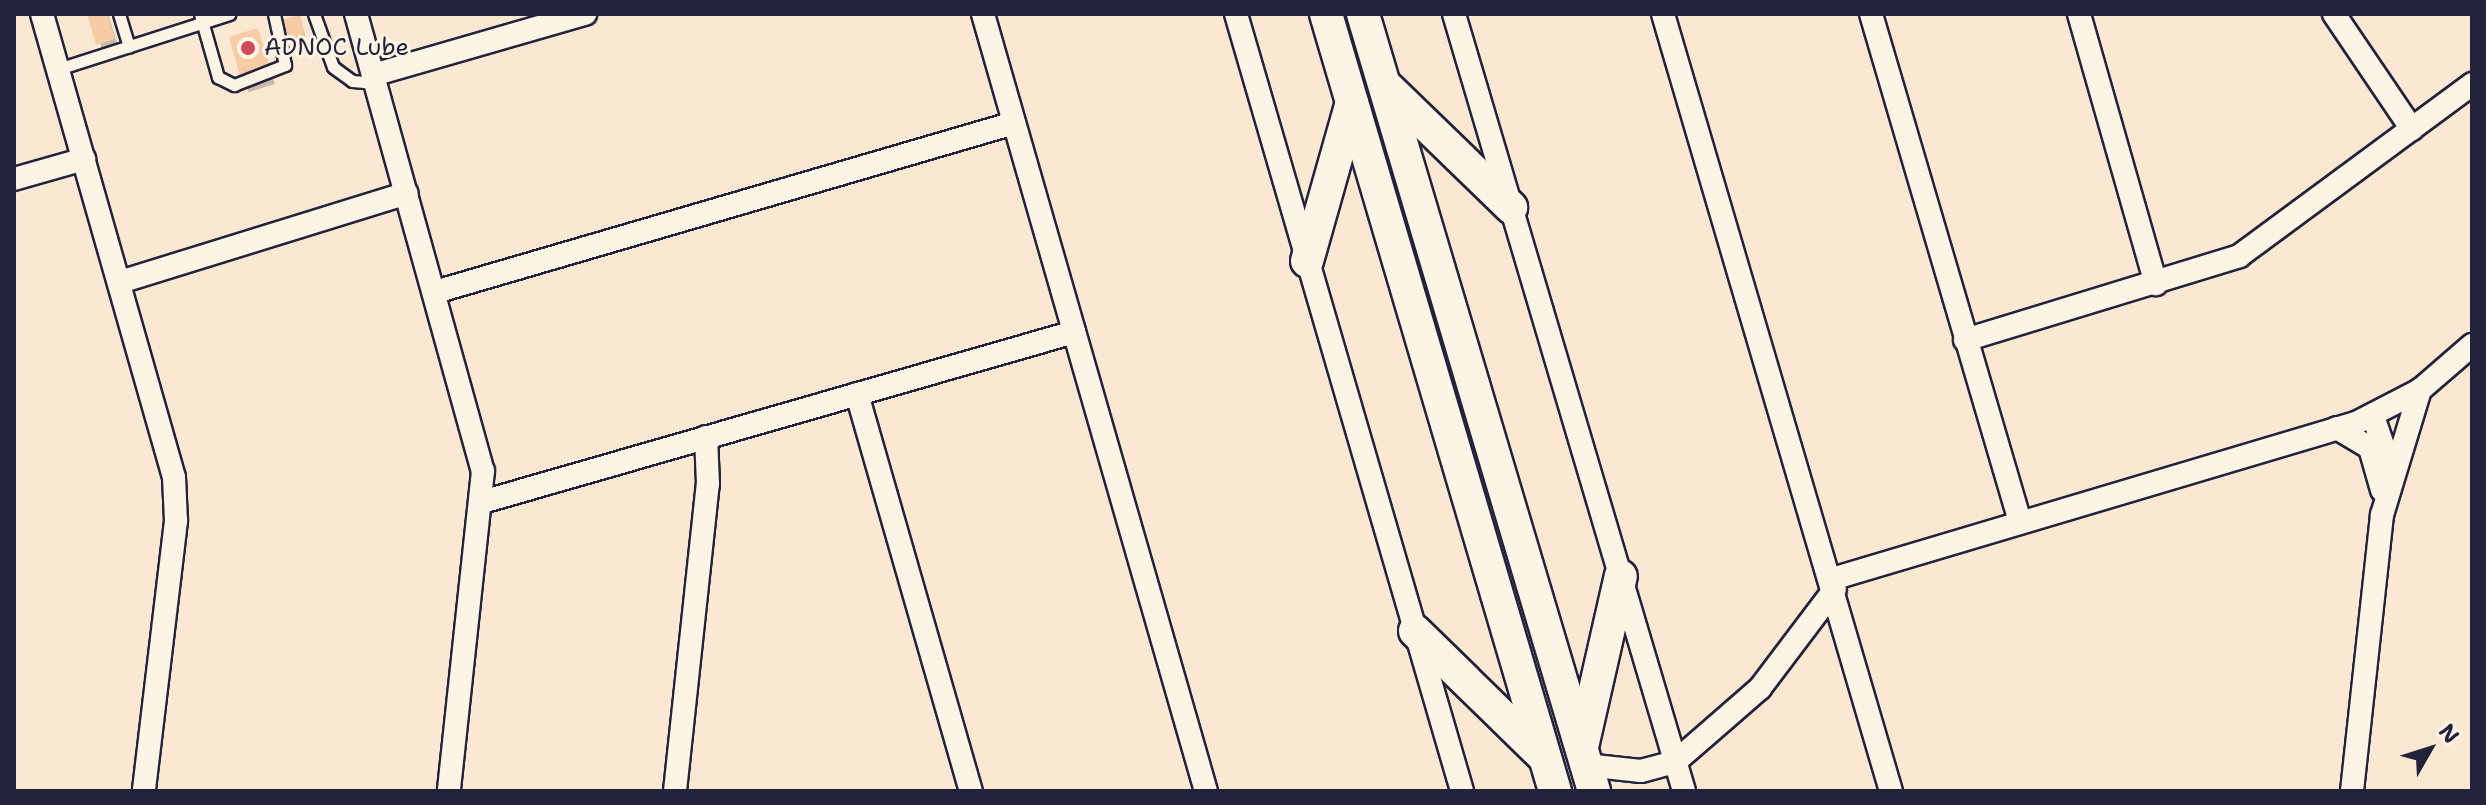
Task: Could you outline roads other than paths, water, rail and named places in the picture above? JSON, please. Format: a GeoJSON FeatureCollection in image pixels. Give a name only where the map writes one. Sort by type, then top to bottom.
{"type":"FeatureCollection","features":[{"type":"Feature","properties":{"kind":"street"},"geometry":{"type":"LineString","coordinates":[[42,14],[120,282],[176,500],[144,791]]}},
{"type":"Feature","properties":{"kind":"street"},"geometry":{"type":"LineString","coordinates":[[356,14],[479,441],[482,502],[449,791]]}},
{"type":"Feature","properties":{"kind":"street"},"geometry":{"type":"LineString","coordinates":[[375,79],[585,14]]}},
{"type":"Feature","properties":{"kind":"street"},"geometry":{"type":"LineString","coordinates":[[983,14],[1206,791]]}},
{"type":"Feature","properties":{"kind":"street"},"geometry":{"type":"LineString","coordinates":[[1236,14],[1462,791]]}},
{"type":"Feature","properties":{"kind":"street"},"geometry":{"type":"LineString","coordinates":[[1326,14],[1555,791]]}},
{"type":"Feature","properties":{"kind":"street"},"geometry":{"type":"LineString","coordinates":[[1363,14],[1587,769]]}},
{"type":"Feature","properties":{"kind":"street"},"geometry":{"type":"LineString","coordinates":[[1454,14],[1684,791]]}},
{"type":"Feature","properties":{"kind":"street"},"geometry":{"type":"LineString","coordinates":[[1663,14],[1834,584],[1891,791]]}},
{"type":"Feature","properties":{"kind":"street"},"geometry":{"type":"LineString","coordinates":[[1871,14],[2019,518]]}},
{"type":"Feature","properties":{"kind":"street"},"geometry":{"type":"LineString","coordinates":[[2079,14],[2156,284]]}},
{"type":"Feature","properties":{"kind":"street"},"geometry":{"type":"LineString","coordinates":[[2334,14],[2412,129]]}},
{"type":"Feature","properties":{"kind":"street"},"geometry":{"type":"LineString","coordinates":[[1965,340],[2156,284],[2252,247],[2472,84]]}},
{"type":"Feature","properties":{"kind":"street"},"geometry":{"type":"LineString","coordinates":[[1385,85],[1511,207]]}},
{"type":"Feature","properties":{"kind":"street"},"geometry":{"type":"LineString","coordinates":[[1307,261],[1352,102]]}},
{"type":"Feature","properties":{"kind":"street"},"geometry":{"type":"LineString","coordinates":[[435,292],[1014,123]]}},
{"type":"Feature","properties":{"kind":"street"},"geometry":{"type":"LineString","coordinates":[[14,179],[84,159]]}},
{"type":"Feature","properties":{"kind":"street"},"geometry":{"type":"LineString","coordinates":[[120,282],[407,193]]}},
{"type":"Feature","properties":{"kind":"street"},"geometry":{"type":"LineString","coordinates":[[482,502],[1074,332]]}},
{"type":"Feature","properties":{"kind":"street"},"geometry":{"type":"LineString","coordinates":[[1587,769],[1641,771],[1675,762],[1770,676],[1834,584],[2019,518],[2373,416],[2420,390],[2472,345]]}},
{"type":"Feature","properties":{"kind":"street"},"geometry":{"type":"LineString","coordinates":[[2352,791],[2382,515],[2391,470],[2420,390]]}},
{"type":"Feature","properties":{"kind":"street"},"geometry":{"type":"LineString","coordinates":[[857,394],[971,791]]}},
{"type":"Feature","properties":{"kind":"street"},"geometry":{"type":"LineString","coordinates":[[2373,416],[2391,470]]}},
{"type":"Feature","properties":{"kind":"street"},"geometry":{"type":"LineString","coordinates":[[2337,428],[2375,455],[2382,515]]}},
{"type":"Feature","properties":{"kind":"street"},"geometry":{"type":"LineString","coordinates":[[675,791],[708,484],[706,437]]}},
{"type":"Feature","properties":{"kind":"street"},"geometry":{"type":"LineString","coordinates":[[1587,769],[1621,576]]}},
{"type":"Feature","properties":{"kind":"street"},"geometry":{"type":"LineString","coordinates":[[1415,631],[1545,758]]}},
{"type":"Feature","properties":{"kind":"lane"},"geometry":{"type":"LineString","coordinates":[[119,14],[129,46]]}},
{"type":"Feature","properties":{"kind":"lane"},"geometry":{"type":"LineString","coordinates":[[58,69],[201,18],[229,14]]}},
{"type":"Feature","properties":{"kind":"lane"},"geometry":{"type":"LineString","coordinates":[[201,18],[218,77],[234,85],[285,65],[274,14]]}},
{"type":"Feature","properties":{"kind":"lane"},"geometry":{"type":"LineString","coordinates":[[314,14],[333,67],[352,81],[375,79]]}},
{"type":"Feature","properties":{"kind":"place","name":"ADNOC Lube"},"geometry":{"type":"Point","coordinates":[248,48]}}]}
